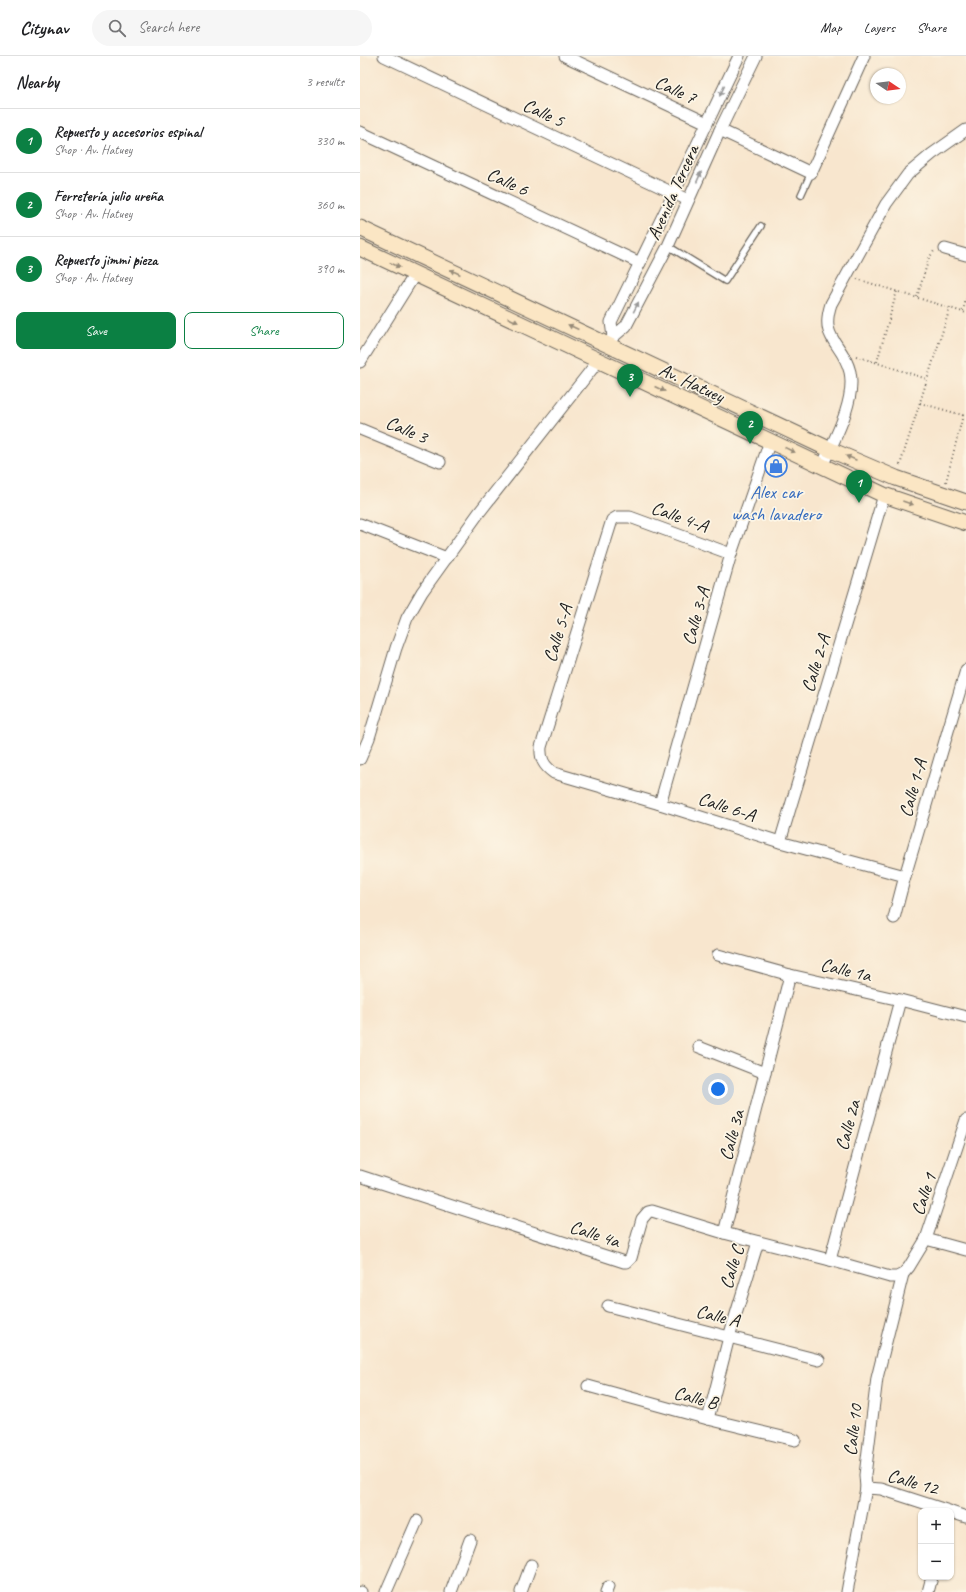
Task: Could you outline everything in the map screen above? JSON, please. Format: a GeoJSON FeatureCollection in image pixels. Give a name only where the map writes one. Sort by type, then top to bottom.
{"type":"FeatureCollection","features":[{"type":"Feature","properties":{"kind":"main road","name":"Av. Hatuey"},"geometry":{"type":"LineString","coordinates":[[360,228],[610,340],[830,449],[896,478],[966,502]]}},
{"type":"Feature","properties":{"kind":"main road","name":"Av. Hatuey"},"geometry":{"type":"LineString","coordinates":[[360,248],[884,495],[966,523]]}},
{"type":"Feature","properties":{"kind":"street","name":"Calle 5"},"geometry":{"type":"LineString","coordinates":[[384,56],[688,200]]}},
{"type":"Feature","properties":{"kind":"street","name":"Calle 7"},"geometry":{"type":"LineString","coordinates":[[565,56],[707,123]]}},
{"type":"Feature","properties":{"kind":"street","name":"Avenida Tercera"},"geometry":{"type":"LineString","coordinates":[[610,340],[611,322],[739,56]]}},
{"type":"Feature","properties":{"kind":"street"},"geometry":{"type":"LineString","coordinates":[[720,130],[811,173],[864,56]]}},
{"type":"Feature","properties":{"kind":"street","name":"Avenida Tercera"},"geometry":{"type":"LineString","coordinates":[[610,340],[626,326],[668,246],[754,57]]}},
{"type":"Feature","properties":{"kind":"street"},"geometry":{"type":"LineString","coordinates":[[822,466],[844,418],[850,393],[850,372],[827,327],[828,315],[832,304],[846,275],[886,204],[908,174],[932,154],[966,130]]}},
{"type":"Feature","properties":{"kind":"street","name":"Calle 6"},"geometry":{"type":"LineString","coordinates":[[360,132],[640,263]]}},
{"type":"Feature","properties":{"kind":"street"},"geometry":{"type":"LineString","coordinates":[[945,249],[966,255]]}},
{"type":"Feature","properties":{"kind":"street"},"geometry":{"type":"LineString","coordinates":[[360,362],[415,274]]}},
{"type":"Feature","properties":{"kind":"street"},"geometry":{"type":"LineString","coordinates":[[360,759],[407,618],[422,592],[488,502],[599,360]]}},
{"type":"Feature","properties":{"kind":"street","name":"Calle 3"},"geometry":{"type":"LineString","coordinates":[[360,429],[440,462]]}},
{"type":"Feature","properties":{"kind":"street","name":"Calle 3-A"},"geometry":{"type":"LineString","coordinates":[[660,804],[731,554],[770,440]]}},
{"type":"Feature","properties":{"kind":"street","name":"Calle 2-A"},"geometry":{"type":"LineString","coordinates":[[780,842],[884,495]]}},
{"type":"Feature","properties":{"kind":"street","name":"Calle 4-A"},"geometry":{"type":"LineString","coordinates":[[616,517],[630,517],[731,554]]}},
{"type":"Feature","properties":{"kind":"street","name":"Calle 5-A"},"geometry":{"type":"LineString","coordinates":[[542,762],[540,754],[541,747],[609,527],[612,520],[616,517]]}},
{"type":"Feature","properties":{"kind":"street"},"geometry":{"type":"LineString","coordinates":[[360,524],[447,558]]}},
{"type":"Feature","properties":{"kind":"street","name":"Calle 1-A"},"geometry":{"type":"LineString","coordinates":[[894,918],[966,670]]}},
{"type":"Feature","properties":{"kind":"street","name":"Calle 6-A"},"geometry":{"type":"LineString","coordinates":[[542,762],[554,773],[660,804],[780,842],[905,876]]}},
{"type":"Feature","properties":{"kind":"street","name":"Calle 1a"},"geometry":{"type":"LineString","coordinates":[[718,955],[790,975],[900,1000],[966,1017]]}},
{"type":"Feature","properties":{"kind":"street","name":"Calle 3a"},"geometry":{"type":"LineString","coordinates":[[724,1233],[790,975]]}},
{"type":"Feature","properties":{"kind":"street","name":"Calle 2a"},"geometry":{"type":"LineString","coordinates":[[830,1260],[900,1000]]}},
{"type":"Feature","properties":{"kind":"street"},"geometry":{"type":"LineString","coordinates":[[699,1047],[765,1074]]}},
{"type":"Feature","properties":{"kind":"street","name":"Calle 1"},"geometry":{"type":"LineString","coordinates":[[903,1274],[926,1239],[966,1120]]}},
{"type":"Feature","properties":{"kind":"street","name":"Calle 4a"},"geometry":{"type":"LineString","coordinates":[[360,1176],[624,1262],[627,1262],[631,1258],[642,1219],[648,1212],[657,1212],[724,1233],[890,1277],[897,1277],[903,1274]]}},
{"type":"Feature","properties":{"kind":"street"},"geometry":{"type":"LineString","coordinates":[[926,1239],[966,1250]]}},
{"type":"Feature","properties":{"kind":"street","name":"Calle C"},"geometry":{"type":"LineString","coordinates":[[708,1419],[729,1337],[758,1242]]}},
{"type":"Feature","properties":{"kind":"street","name":"Calle 10"},"geometry":{"type":"LineString","coordinates":[[847,1592],[866,1488],[865,1468],[877,1378],[903,1274]]}},
{"type":"Feature","properties":{"kind":"street","name":"Calle A"},"geometry":{"type":"LineString","coordinates":[[608,1306],[819,1360]]}},
{"type":"Feature","properties":{"kind":"street","name":"Calle B"},"geometry":{"type":"LineString","coordinates":[[588,1386],[708,1419],[795,1440]]}},
{"type":"Feature","properties":{"kind":"street","name":"Calle 12"},"geometry":{"type":"LineString","coordinates":[[866,1488],[881,1489],[940,1508]]}},
{"type":"Feature","properties":{"kind":"street","name":"Calle 12"},"geometry":{"type":"LineString","coordinates":[[954,1513],[966,1517]]}},
{"type":"Feature","properties":{"kind":"street"},"geometry":{"type":"LineString","coordinates":[[386,1592],[417,1521]]}},
{"type":"Feature","properties":{"kind":"street"},"geometry":{"type":"LineString","coordinates":[[451,1592],[470,1540]]}},
{"type":"Feature","properties":{"kind":"street"},"geometry":{"type":"LineString","coordinates":[[521,1592],[531,1565]]}},
{"type":"Feature","properties":{"kind":"street"},"geometry":{"type":"LineString","coordinates":[[928,1592],[931,1580]]}},
{"type":"Feature","properties":{"kind":"lane"},"geometry":{"type":"LineString","coordinates":[[801,195],[811,173]]}},
{"type":"Feature","properties":{"kind":"lane"},"geometry":{"type":"LineString","coordinates":[[668,246],[725,281],[761,226]]}},
{"type":"Feature","properties":{"kind":"path"},"geometry":{"type":"LineString","coordinates":[[917,297],[932,253],[936,250],[945,249]]}},
{"type":"Feature","properties":{"kind":"path"},"geometry":{"type":"LineString","coordinates":[[846,275],[966,312]]}},
{"type":"Feature","properties":{"kind":"path"},"geometry":{"type":"LineString","coordinates":[[877,362],[897,291]]}},
{"type":"Feature","properties":{"kind":"path"},"geometry":{"type":"LineString","coordinates":[[962,311],[966,299]]}},
{"type":"Feature","properties":{"kind":"path"},"geometry":{"type":"LineString","coordinates":[[896,478],[950,308]]}},
{"type":"Feature","properties":{"kind":"path"},"geometry":{"type":"LineString","coordinates":[[841,352],[877,362],[927,379]]}},
{"type":"Feature","properties":{"kind":"path"},"geometry":{"type":"LineString","coordinates":[[920,403],[965,416],[943,494]]}},
{"type":"Feature","properties":{"kind":"place","name":"Repuesto jimmi pieza"},"geometry":{"type":"Point","coordinates":[630,397]}},
{"type":"Feature","properties":{"kind":"place","name":"Ferretería julio ureña"},"geometry":{"type":"Point","coordinates":[750,444]}},
{"type":"Feature","properties":{"kind":"place","name":"Alex car wash lavadero"},"geometry":{"type":"Point","coordinates":[776,466]}},
{"type":"Feature","properties":{"kind":"place","name":"Repuesto y accesorios espinal"},"geometry":{"type":"Point","coordinates":[859,503]}}]}
